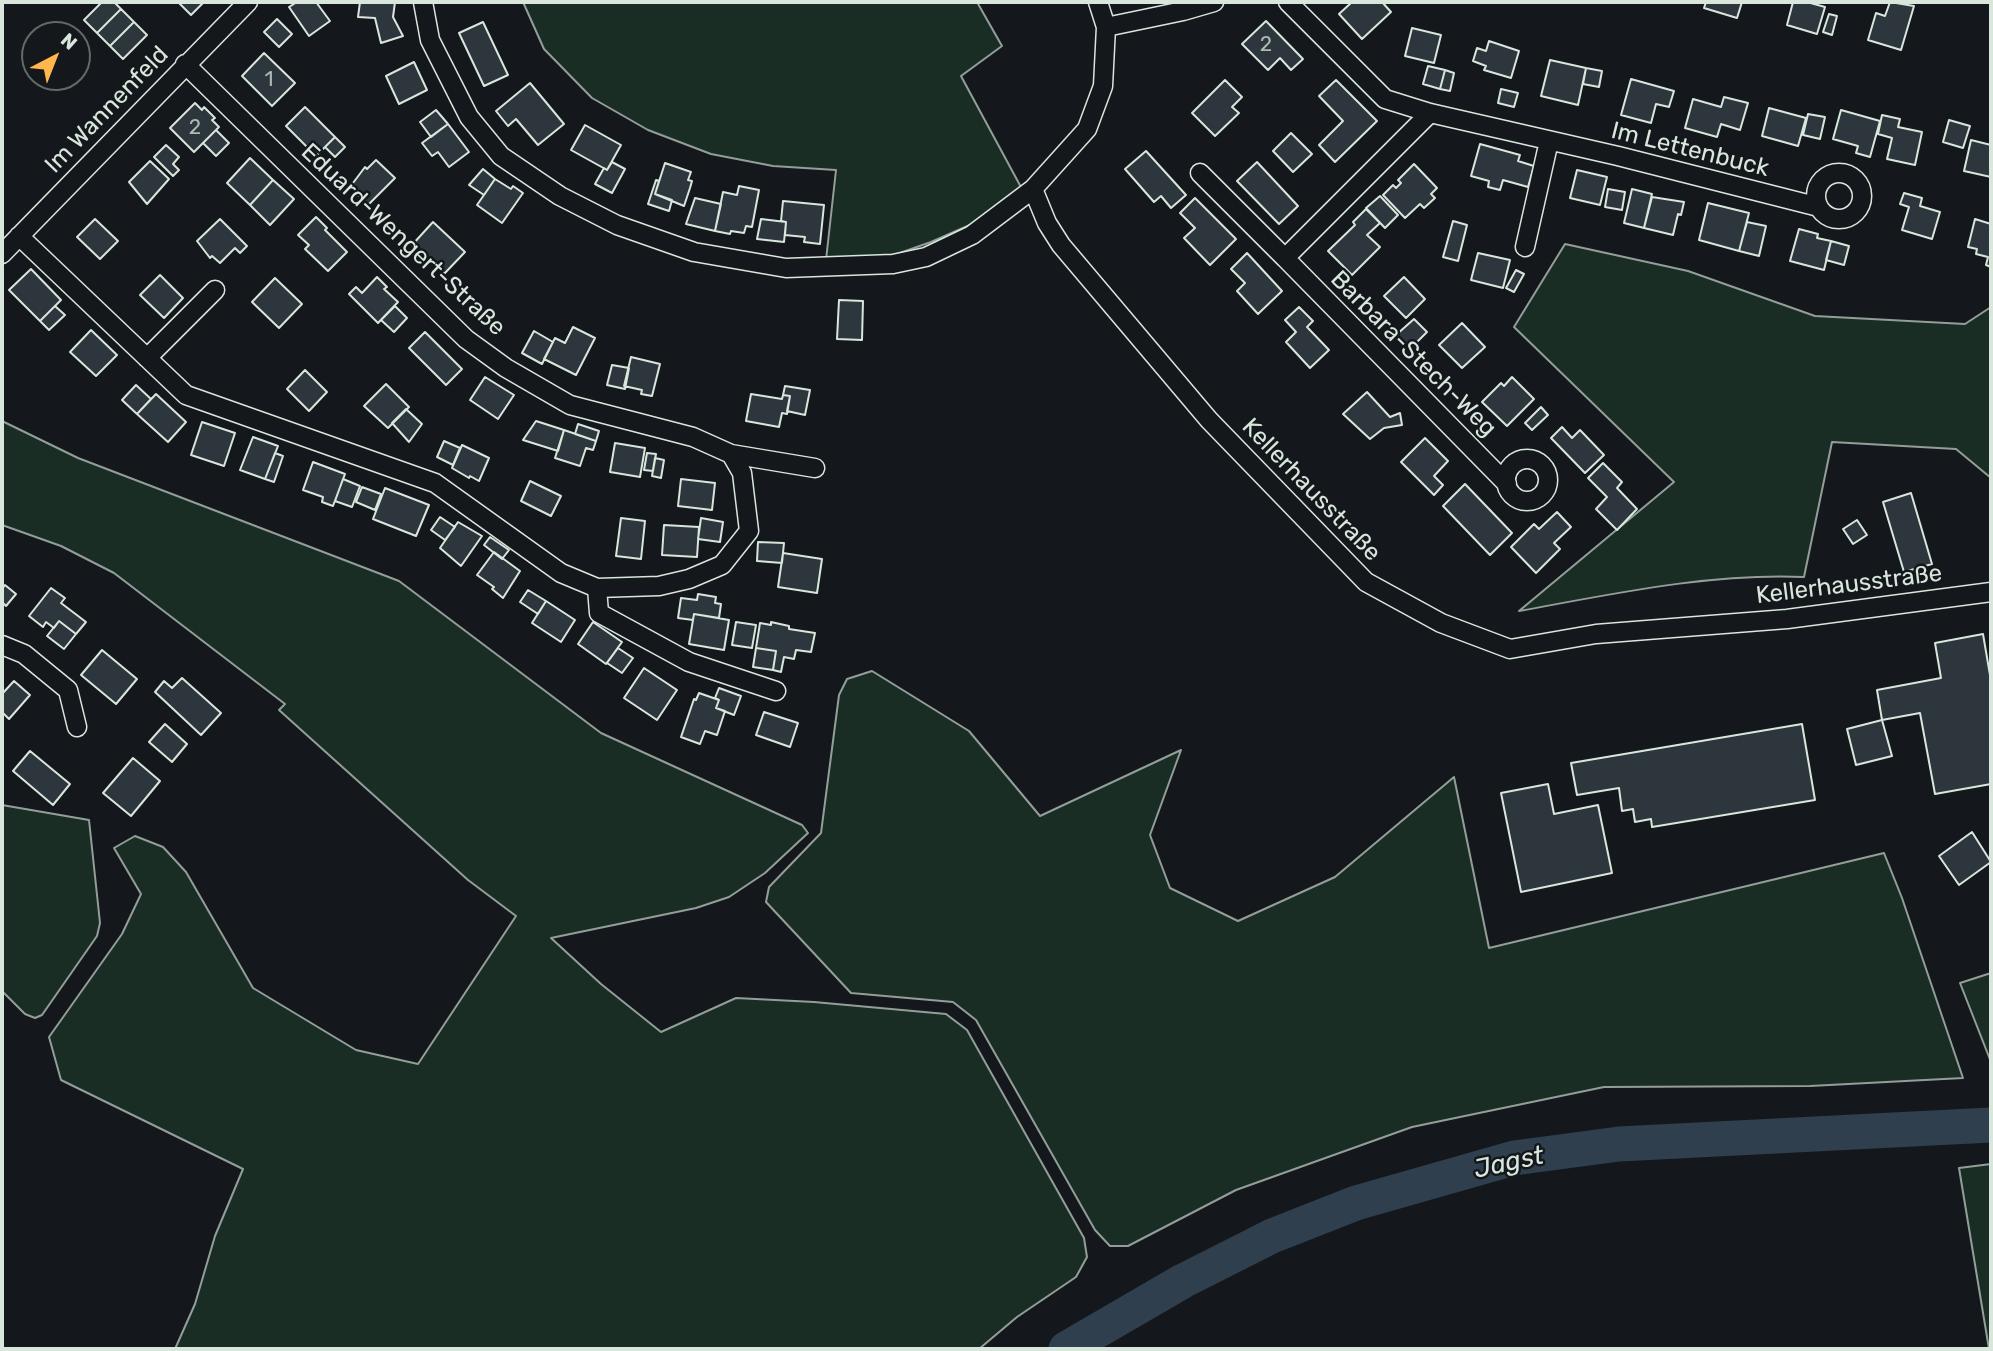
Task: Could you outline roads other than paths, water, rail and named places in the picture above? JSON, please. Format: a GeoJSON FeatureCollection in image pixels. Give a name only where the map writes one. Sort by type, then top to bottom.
{"type":"FeatureCollection","features":[{"type":"Feature","properties":{"kind":"street","name":"Im Wannenfeld"},"geometry":{"type":"LineString","coordinates":[[2,254],[248,2]]}},
{"type":"Feature","properties":{"kind":"street"},"geometry":{"type":"LineString","coordinates":[[423,2],[430,40],[469,117],[501,156],[560,196],[617,225],[694,252],[786,268],[893,264],[926,257],[972,235],[1032,189],[1087,129],[1103,86],[1106,27],[1098,2]]}},
{"type":"Feature","properties":{"kind":"street"},"geometry":{"type":"LineString","coordinates":[[1106,27],[1214,2]]}},
{"type":"Feature","properties":{"kind":"street","name":"Im Lettenbuck"},"geometry":{"type":"LineString","coordinates":[[1288,2],[1385,99],[1430,113],[1819,207]]}},
{"type":"Feature","properties":{"kind":"street","name":"Eduard-Wengert-Straße"},"geometry":{"type":"LineString","coordinates":[[185,64],[466,339],[506,368],[570,405],[693,437],[732,454],[815,468]]}},
{"type":"Feature","properties":{"kind":"street"},"geometry":{"type":"LineString","coordinates":[[1285,258],[1430,113]]}},
{"type":"Feature","properties":{"kind":"street"},"geometry":{"type":"LineString","coordinates":[[1525,247],[1549,141]]}},
{"type":"Feature","properties":{"kind":"street","name":"Barbara-Stech-Weg"},"geometry":{"type":"LineString","coordinates":[[1200,173],[1507,484]]}},
{"type":"Feature","properties":{"kind":"street","name":"Kellerhausstraße"},"geometry":{"type":"LineString","coordinates":[[1032,189],[1047,223],[1061,245],[1209,420],[1366,582],[1441,623],[1510,649],[1597,634],[1787,619],[1991,593]]}},
{"type":"Feature","properties":{"kind":"street"},"geometry":{"type":"LineString","coordinates":[[19,236],[186,395],[435,483],[561,573],[597,588],[659,586],[689,579],[722,565],[749,531],[742,472],[732,454]]}},
{"type":"Feature","properties":{"kind":"street"},"geometry":{"type":"LineString","coordinates":[[147,358],[215,290]]}},
{"type":"Feature","properties":{"kind":"street"},"geometry":{"type":"LineString","coordinates":[[597,588],[599,613],[689,662],[776,691]]}},
{"type":"Feature","properties":{"kind":"street"},"geometry":{"type":"LineString","coordinates":[[2,645],[24,654],[68,690],[77,727]]}},
{"type":"Feature","properties":{"kind":"waterway","name":"Jagst"},"geometry":{"type":"LineString","coordinates":[[1066,1349],[1183,1281],[1272,1236],[1356,1203],[1514,1158],[1619,1144],[1991,1125]]}}]}
